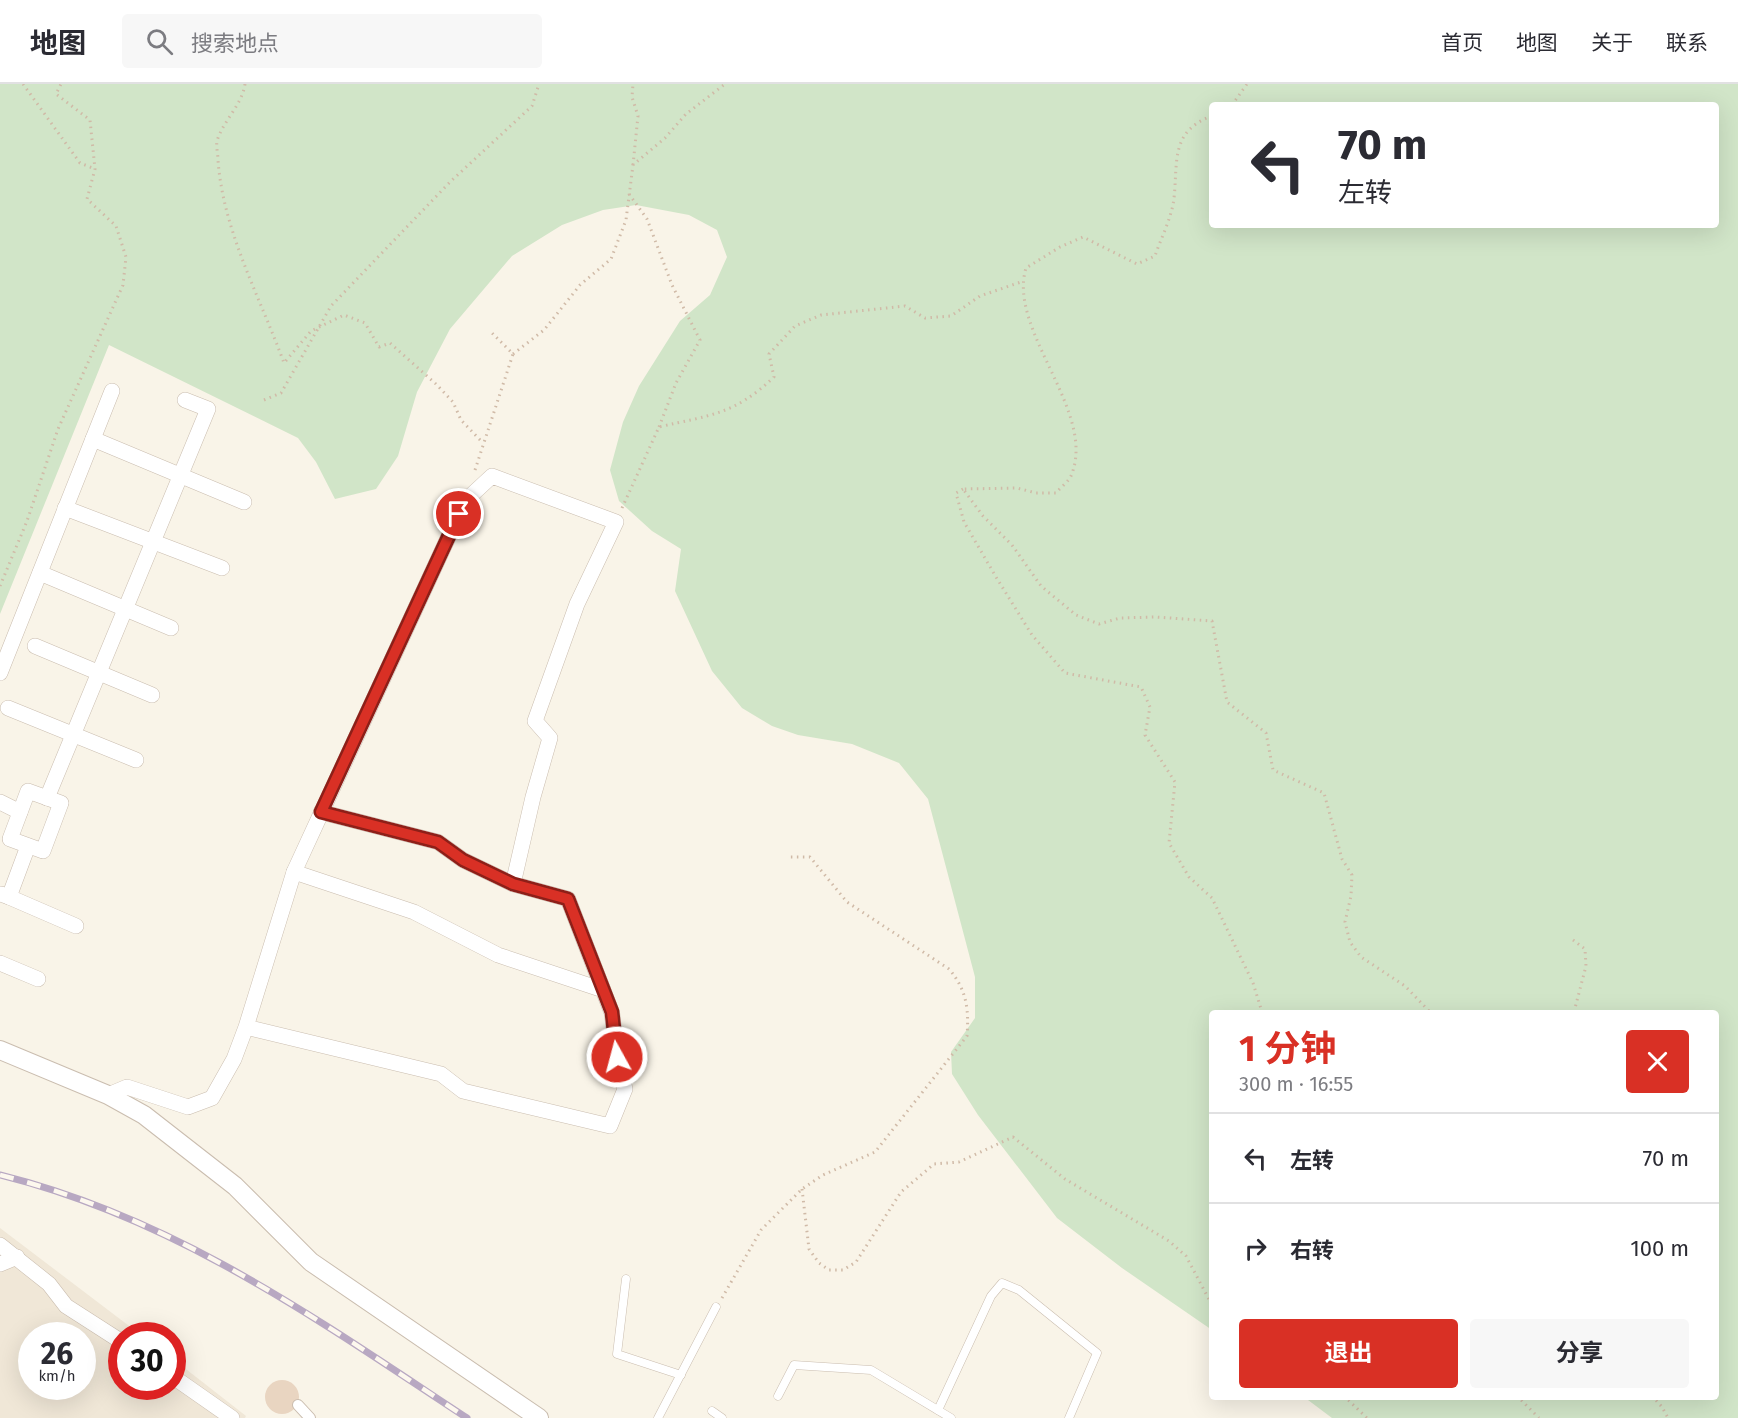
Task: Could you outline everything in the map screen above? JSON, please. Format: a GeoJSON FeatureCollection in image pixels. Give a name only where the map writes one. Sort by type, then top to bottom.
{"type":"FeatureCollection","features":[{"type":"Feature","properties":{"kind":"street"},"geometry":{"type":"LineString","coordinates":[[0,673],[112,391]]}},
{"type":"Feature","properties":{"kind":"street"},"geometry":{"type":"LineString","coordinates":[[47,798],[208,410],[185,400]]}},
{"type":"Feature","properties":{"kind":"street"},"geometry":{"type":"LineString","coordinates":[[93,439],[244,502]]}},
{"type":"Feature","properties":{"kind":"street"},"geometry":{"type":"LineString","coordinates":[[108,1095],[127,1087],[188,1107],[212,1098],[234,1059],[294,872],[321,812],[465,501],[492,476],[616,522],[577,604],[535,720],[550,738],[533,797],[513,884]]}},
{"type":"Feature","properties":{"kind":"street"},"geometry":{"type":"LineString","coordinates":[[65,508],[222,568]]}},
{"type":"Feature","properties":{"kind":"street"},"geometry":{"type":"LineString","coordinates":[[40,573],[171,628]]}},
{"type":"Feature","properties":{"kind":"street"},"geometry":{"type":"LineString","coordinates":[[35,646],[152,695]]}},
{"type":"Feature","properties":{"kind":"street"},"geometry":{"type":"LineString","coordinates":[[8,708],[136,760]]}},
{"type":"Feature","properties":{"kind":"street"},"geometry":{"type":"LineString","coordinates":[[28,791],[61,803],[43,851],[10,839],[20,812],[28,791]]}},
{"type":"Feature","properties":{"kind":"street"},"geometry":{"type":"LineString","coordinates":[[0,802],[20,812]]}},
{"type":"Feature","properties":{"kind":"street"},"geometry":{"type":"LineString","coordinates":[[246,1027],[441,1074],[463,1091],[610,1126],[625,1089],[617,1057],[612,1012],[568,899],[513,884],[463,860],[438,842],[321,812]]}},
{"type":"Feature","properties":{"kind":"street"},"geometry":{"type":"LineString","coordinates":[[28,846],[4,896],[76,926]]}},
{"type":"Feature","properties":{"kind":"street"},"geometry":{"type":"LineString","coordinates":[[294,872],[414,912],[498,955],[603,990]]}},
{"type":"Feature","properties":{"kind":"street"},"geometry":{"type":"LineString","coordinates":[[0,963],[38,979]]}},
{"type":"Feature","properties":{"kind":"street"},"geometry":{"type":"LineString","coordinates":[[0,1050],[108,1095],[144,1114],[235,1186],[311,1262],[538,1418]]}},
{"type":"Feature","properties":{"kind":"street"},"geometry":{"type":"LineString","coordinates":[[0,1245],[49,1284],[66,1306],[108,1333]]}},
{"type":"Feature","properties":{"kind":"street"},"geometry":{"type":"LineString","coordinates":[[0,1264],[17,1257]]}},
{"type":"Feature","properties":{"kind":"street"},"geometry":{"type":"LineString","coordinates":[[186,1386],[232,1418]]}},
{"type":"Feature","properties":{"kind":"street"},"geometry":{"type":"LineString","coordinates":[[298,1405],[310,1418]]}},
{"type":"Feature","properties":{"kind":"lane"},"geometry":{"type":"LineString","coordinates":[[626,1279],[617,1354],[681,1375]]}},
{"type":"Feature","properties":{"kind":"lane"},"geometry":{"type":"LineString","coordinates":[[938,1410],[991,1296],[1002,1282],[1019,1290],[1097,1353],[1069,1418]]}},
{"type":"Feature","properties":{"kind":"lane"},"geometry":{"type":"LineString","coordinates":[[658,1418],[716,1307]]}},
{"type":"Feature","properties":{"kind":"lane"},"geometry":{"type":"LineString","coordinates":[[778,1396],[794,1365],[871,1370],[951,1418]]}},
{"type":"Feature","properties":{"kind":"lane"},"geometry":{"type":"LineString","coordinates":[[712,1411],[723,1418]]}},
{"type":"Feature","properties":{"kind":"path"},"geometry":{"type":"LineString","coordinates":[[23,84],[80,163],[95,169]]}},
{"type":"Feature","properties":{"kind":"path"},"geometry":{"type":"LineString","coordinates":[[0,586],[27,521],[58,429],[123,285],[126,257],[116,226],[87,199],[95,169],[90,120],[56,94],[61,84]]}},
{"type":"Feature","properties":{"kind":"path"},"geometry":{"type":"LineString","coordinates":[[245,84],[217,142],[225,206],[259,304],[284,363],[316,329],[348,287],[378,260],[450,182],[532,106],[539,84]]}},
{"type":"Feature","properties":{"kind":"path"},"geometry":{"type":"LineString","coordinates":[[474,472],[513,354],[544,330],[580,285],[611,259],[626,220],[633,165],[638,116],[632,97],[633,84]]}},
{"type":"Feature","properties":{"kind":"path"},"geometry":{"type":"LineString","coordinates":[[633,165],[665,138],[686,114],[725,84]]}},
{"type":"Feature","properties":{"kind":"path"},"geometry":{"type":"LineString","coordinates":[[1234,102],[1247,84]]}},
{"type":"Feature","properties":{"kind":"path"},"geometry":{"type":"LineString","coordinates":[[1209,117],[1197,122],[1183,136],[1173,172],[1174,199],[1155,256],[1137,264],[1083,237],[1060,247],[1026,268],[1022,282],[1030,319],[1066,408],[1077,443],[1071,476],[1056,493],[1036,493],[1017,488],[963,489],[956,493],[964,522],[1032,635],[1065,673],[1141,687],[1150,707],[1145,735],[1175,782],[1169,843],[1189,877],[1212,898],[1252,983],[1261,1010]]}},
{"type":"Feature","properties":{"kind":"path"},"geometry":{"type":"LineString","coordinates":[[616,522],[659,427],[676,383],[699,340],[672,285],[647,219],[629,194]]}},
{"type":"Feature","properties":{"kind":"path"},"geometry":{"type":"LineString","coordinates":[[659,427],[722,413],[752,398],[774,377],[770,354],[795,326],[821,315],[905,306],[925,318],[951,316],[980,296],[1022,282]]}},
{"type":"Feature","properties":{"kind":"path"},"geometry":{"type":"LineString","coordinates":[[264,400],[281,393],[316,329],[344,315],[365,324],[379,347],[390,343],[436,384],[453,402],[461,420],[483,443]]}},
{"type":"Feature","properties":{"kind":"path"},"geometry":{"type":"LineString","coordinates":[[492,333],[513,354]]}},
{"type":"Feature","properties":{"kind":"path"},"geometry":{"type":"LineString","coordinates":[[963,489],[983,516],[1012,544],[1041,586],[1076,615],[1099,624],[1120,618],[1156,616],[1212,621],[1227,702],[1266,733],[1273,770],[1324,793],[1342,859],[1352,875],[1351,896],[1345,922],[1350,942],[1361,957],[1405,986],[1428,1010]]}},
{"type":"Feature","properties":{"kind":"path"},"geometry":{"type":"LineString","coordinates":[[716,1307],[731,1287],[761,1230],[802,1189],[824,1175],[875,1152],[967,1036],[969,1016],[961,983],[949,969],[847,902],[810,857],[788,858]]}},
{"type":"Feature","properties":{"kind":"path"},"geometry":{"type":"LineString","coordinates":[[1573,940],[1585,950],[1586,966],[1575,1010]]}},
{"type":"Feature","properties":{"kind":"path"},"geometry":{"type":"LineString","coordinates":[[802,1189],[809,1249],[819,1263],[829,1270],[843,1270],[856,1262],[901,1192],[934,1164],[959,1162],[1013,1137],[1065,1179],[1169,1240],[1186,1256],[1209,1299]]}},
{"type":"Feature","properties":{"kind":"path"},"geometry":{"type":"LineString","coordinates":[[1348,1400],[1367,1418]]}},
{"type":"Feature","properties":{"kind":"path"},"geometry":{"type":"LineString","coordinates":[[1521,1400],[1539,1418]]}},
{"type":"Feature","properties":{"kind":"path"},"geometry":{"type":"LineString","coordinates":[[1656,1400],[1668,1418]]}},
{"type":"Feature","properties":{"kind":"shaded area"},"geometry":{"type":"Polygon","coordinates":[[[0,1228],[124,1322],[108,1322],[108,1400],[186,1400],[186,1369],[246,1416],[245,1418],[0,1418],[0,1228]]]}},
{"type":"Feature","properties":{"kind":"green space"},"geometry":{"type":"Polygon","coordinates":[[[0,84],[1738,84],[1738,1418],[1332,1418],[1308,1400],[1719,1400],[1719,1010],[1209,1010],[1209,1328],[1122,1268],[1057,1218],[978,1115],[952,1074],[951,1052],[975,1018],[975,977],[928,799],[899,763],[852,744],[798,735],[772,726],[742,708],[712,671],[675,591],[681,549],[652,531],[619,501],[610,470],[623,422],[639,386],[680,321],[710,295],[727,257],[717,230],[689,215],[636,205],[603,210],[562,225],[512,256],[450,329],[417,392],[398,456],[376,489],[335,499],[316,462],[298,438],[109,345],[0,614],[0,84]]]}},
{"type":"Feature","properties":{"kind":"building"},"geometry":{"type":"Polygon","coordinates":[[[282,1380],[294,1385],[299,1397],[294,1409],[282,1414],[270,1409],[265,1397],[270,1385],[282,1380]]]}},
{"type":"Feature","properties":{"kind":"railway"},"geometry":{"type":"LineString","coordinates":[[0,1175],[65,1194],[127,1218],[186,1245],[300,1310],[467,1418]]}},
{"type":"Feature","properties":{"kind":"route"},"geometry":{"type":"LineString","coordinates":[[459,514],[321,812],[438,842],[463,860],[513,884],[568,899],[612,1012],[617,1057]]}}]}
